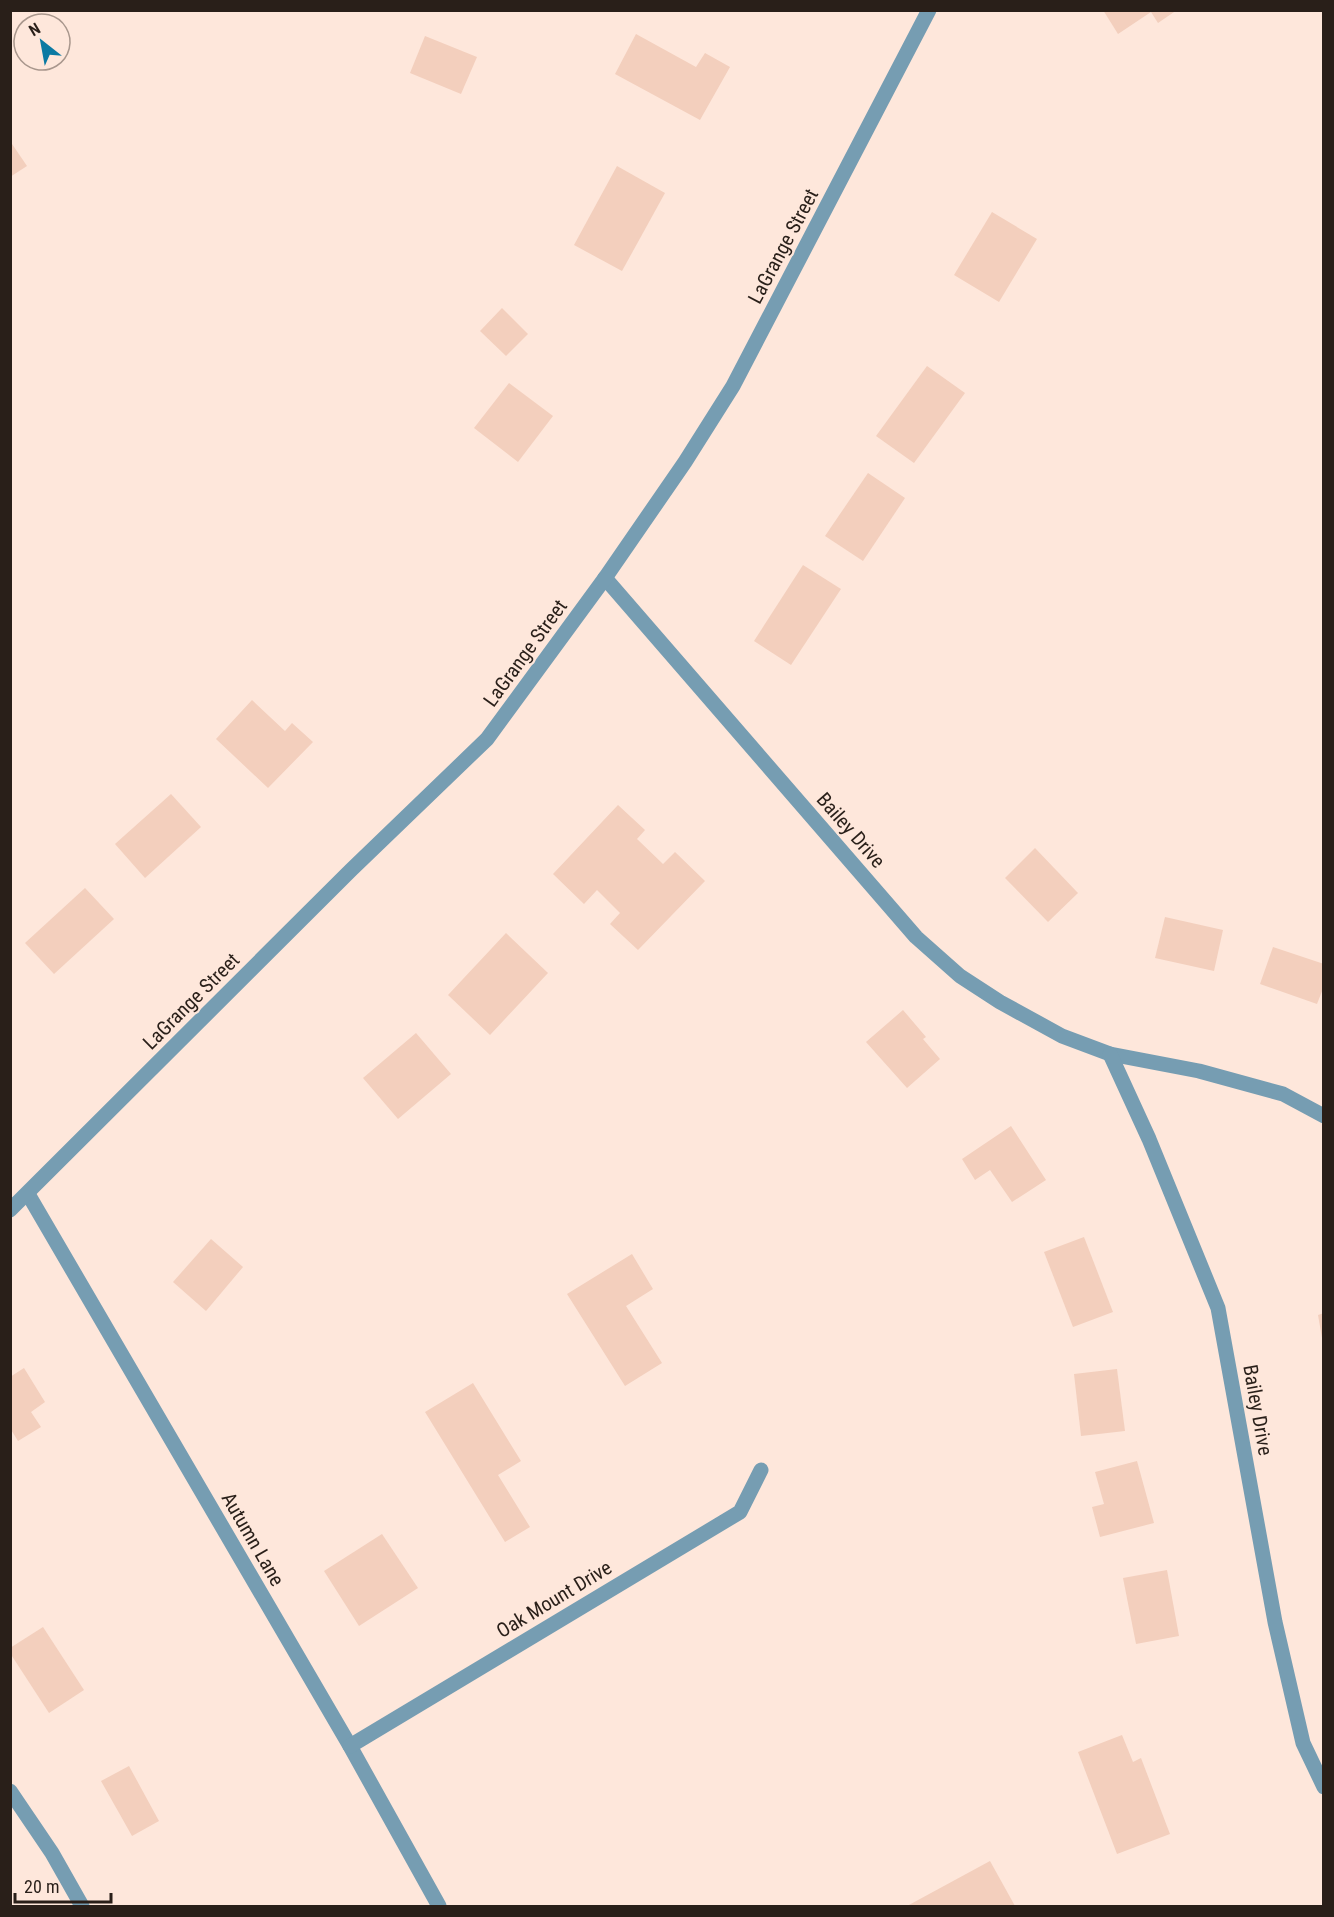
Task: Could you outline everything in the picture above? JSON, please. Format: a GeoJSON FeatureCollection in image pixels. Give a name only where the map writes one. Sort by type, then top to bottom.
{"type":"FeatureCollection","features":[{"type":"Feature","properties":{"kind":"street","name":"LaGrange Street"},"geometry":{"type":"LineString","coordinates":[[10,1210],[351,870],[487,739],[605,578],[686,462],[734,387],[929,10]]}},
{"type":"Feature","properties":{"kind":"street","name":"Bailey Drive"},"geometry":{"type":"LineString","coordinates":[[605,578],[916,937],[960,976],[1000,1002],[1062,1036],[1110,1054],[1199,1071],[1283,1094],[1323,1116]]}},
{"type":"Feature","properties":{"kind":"street","name":"Bailey Drive"},"geometry":{"type":"LineString","coordinates":[[1110,1054],[1149,1140],[1218,1308],[1275,1622],[1303,1743],[1323,1787]]}},
{"type":"Feature","properties":{"kind":"street","name":"Autumn Lane"},"geometry":{"type":"LineString","coordinates":[[28,1194],[350,1746],[439,1906]]}},
{"type":"Feature","properties":{"kind":"street","name":"Oak Mount Drive"},"geometry":{"type":"LineString","coordinates":[[350,1746],[740,1512],[761,1470]]}},
{"type":"Feature","properties":{"kind":"street"},"geometry":{"type":"LineString","coordinates":[[10,1791],[52,1853],[82,1906]]}},
{"type":"Feature","properties":{"kind":"building"},"geometry":{"type":"Polygon","coordinates":[[[1103,10],[1177,10],[1158,23],[1151,12],[1118,34],[1103,10]]]}},
{"type":"Feature","properties":{"kind":"building"},"geometry":{"type":"Polygon","coordinates":[[[636,34],[696,67],[705,53],[730,67],[700,120],[615,74],[636,34]]]}},
{"type":"Feature","properties":{"kind":"building"},"geometry":{"type":"Polygon","coordinates":[[[425,36],[477,57],[461,94],[410,73],[425,36]]]}},
{"type":"Feature","properties":{"kind":"building"},"geometry":{"type":"Polygon","coordinates":[[[10,141],[27,166],[10,177],[10,141]]]}},
{"type":"Feature","properties":{"kind":"building"},"geometry":{"type":"Polygon","coordinates":[[[617,166],[665,193],[622,271],[574,245],[617,166]]]}},
{"type":"Feature","properties":{"kind":"building"},"geometry":{"type":"Polygon","coordinates":[[[992,212],[1037,239],[999,302],[954,275],[992,212]]]}},
{"type":"Feature","properties":{"kind":"building"},"geometry":{"type":"Polygon","coordinates":[[[502,308],[528,334],[506,356],[480,331],[502,308]]]}},
{"type":"Feature","properties":{"kind":"building"},"geometry":{"type":"Polygon","coordinates":[[[927,366],[965,393],[914,463],[876,436],[927,366]]]}},
{"type":"Feature","properties":{"kind":"building"},"geometry":{"type":"Polygon","coordinates":[[[509,383],[553,416],[518,462],[474,428],[509,383]]]}},
{"type":"Feature","properties":{"kind":"building"},"geometry":{"type":"Polygon","coordinates":[[[868,473],[905,498],[863,561],[825,536],[868,473]]]}},
{"type":"Feature","properties":{"kind":"building"},"geometry":{"type":"Polygon","coordinates":[[[803,565],[841,589],[791,665],[754,641],[803,565]]]}},
{"type":"Feature","properties":{"kind":"building"},"geometry":{"type":"Polygon","coordinates":[[[252,700],[285,731],[292,723],[313,742],[268,788],[216,739],[252,700]]]}},
{"type":"Feature","properties":{"kind":"building"},"geometry":{"type":"Polygon","coordinates":[[[171,794],[201,827],[145,878],[115,844],[171,794]]]}},
{"type":"Feature","properties":{"kind":"building"},"geometry":{"type":"Polygon","coordinates":[[[618,805],[645,830],[637,839],[663,864],[675,852],[705,881],[638,950],[610,924],[620,913],[597,890],[584,904],[553,874],[618,805]]]}},
{"type":"Feature","properties":{"kind":"building"},"geometry":{"type":"Polygon","coordinates":[[[1035,848],[1078,893],[1048,922],[1005,878],[1035,848]]]}},
{"type":"Feature","properties":{"kind":"building"},"geometry":{"type":"Polygon","coordinates":[[[85,888],[114,919],[54,974],[25,943],[85,888]]]}},
{"type":"Feature","properties":{"kind":"building"},"geometry":{"type":"Polygon","coordinates":[[[1165,917],[1223,930],[1214,971],[1155,958],[1165,917]]]}},
{"type":"Feature","properties":{"kind":"building"},"geometry":{"type":"Polygon","coordinates":[[[506,933],[548,973],[490,1035],[448,995],[506,933]]]}},
{"type":"Feature","properties":{"kind":"building"},"geometry":{"type":"Polygon","coordinates":[[[1273,947],[1324,964],[1324,986],[1317,1004],[1260,984],[1273,947]]]}},
{"type":"Feature","properties":{"kind":"building"},"geometry":{"type":"Polygon","coordinates":[[[903,1010],[926,1037],[923,1039],[940,1059],[907,1088],[866,1042],[903,1010]]]}},
{"type":"Feature","properties":{"kind":"building"},"geometry":{"type":"Polygon","coordinates":[[[416,1033],[451,1074],[398,1119],[363,1078],[416,1033]]]}},
{"type":"Feature","properties":{"kind":"building"},"geometry":{"type":"Polygon","coordinates":[[[1011,1126],[1046,1180],[1012,1202],[990,1170],[975,1180],[962,1159],[1011,1126]]]}},
{"type":"Feature","properties":{"kind":"building"},"geometry":{"type":"Polygon","coordinates":[[[1084,1237],[1113,1312],[1073,1327],[1044,1252],[1084,1237]]]}},
{"type":"Feature","properties":{"kind":"building"},"geometry":{"type":"Polygon","coordinates":[[[211,1239],[243,1267],[206,1311],[173,1282],[211,1239]]]}},
{"type":"Feature","properties":{"kind":"building"},"geometry":{"type":"Polygon","coordinates":[[[632,1254],[653,1289],[626,1306],[662,1363],[625,1386],[567,1294],[632,1254]]]}},
{"type":"Feature","properties":{"kind":"building"},"geometry":{"type":"Polygon","coordinates":[[[1324,1313],[1324,1338],[1322,1338],[1318,1315],[1324,1313]]]}},
{"type":"Feature","properties":{"kind":"building"},"geometry":{"type":"Polygon","coordinates":[[[24,1368],[45,1402],[31,1412],[41,1427],[18,1441],[10,1428],[10,1377],[24,1368]]]}},
{"type":"Feature","properties":{"kind":"building"},"geometry":{"type":"Polygon","coordinates":[[[1117,1369],[1125,1431],[1081,1436],[1074,1374],[1117,1369]]]}},
{"type":"Feature","properties":{"kind":"building"},"geometry":{"type":"Polygon","coordinates":[[[473,1383],[521,1461],[498,1475],[530,1527],[505,1542],[425,1412],[473,1383]]]}},
{"type":"Feature","properties":{"kind":"building"},"geometry":{"type":"Polygon","coordinates":[[[1137,1461],[1154,1523],[1100,1537],[1092,1507],[1104,1504],[1095,1472],[1137,1461]]]}},
{"type":"Feature","properties":{"kind":"building"},"geometry":{"type":"Polygon","coordinates":[[[382,1534],[418,1588],[359,1626],[324,1571],[382,1534]]]}},
{"type":"Feature","properties":{"kind":"building"},"geometry":{"type":"Polygon","coordinates":[[[1167,1570],[1179,1636],[1136,1644],[1123,1578],[1167,1570]]]}},
{"type":"Feature","properties":{"kind":"building"},"geometry":{"type":"Polygon","coordinates":[[[43,1627],[84,1690],[49,1713],[10,1653],[10,1648],[43,1627]]]}},
{"type":"Feature","properties":{"kind":"building"},"geometry":{"type":"Polygon","coordinates":[[[1122,1735],[1133,1762],[1141,1758],[1170,1834],[1117,1854],[1078,1752],[1122,1735]]]}},
{"type":"Feature","properties":{"kind":"building"},"geometry":{"type":"Polygon","coordinates":[[[129,1766],[159,1821],[132,1836],[101,1781],[129,1766]]]}},
{"type":"Feature","properties":{"kind":"building"},"geometry":{"type":"Polygon","coordinates":[[[990,1861],[1015,1906],[907,1906],[990,1861]]]}}]}
